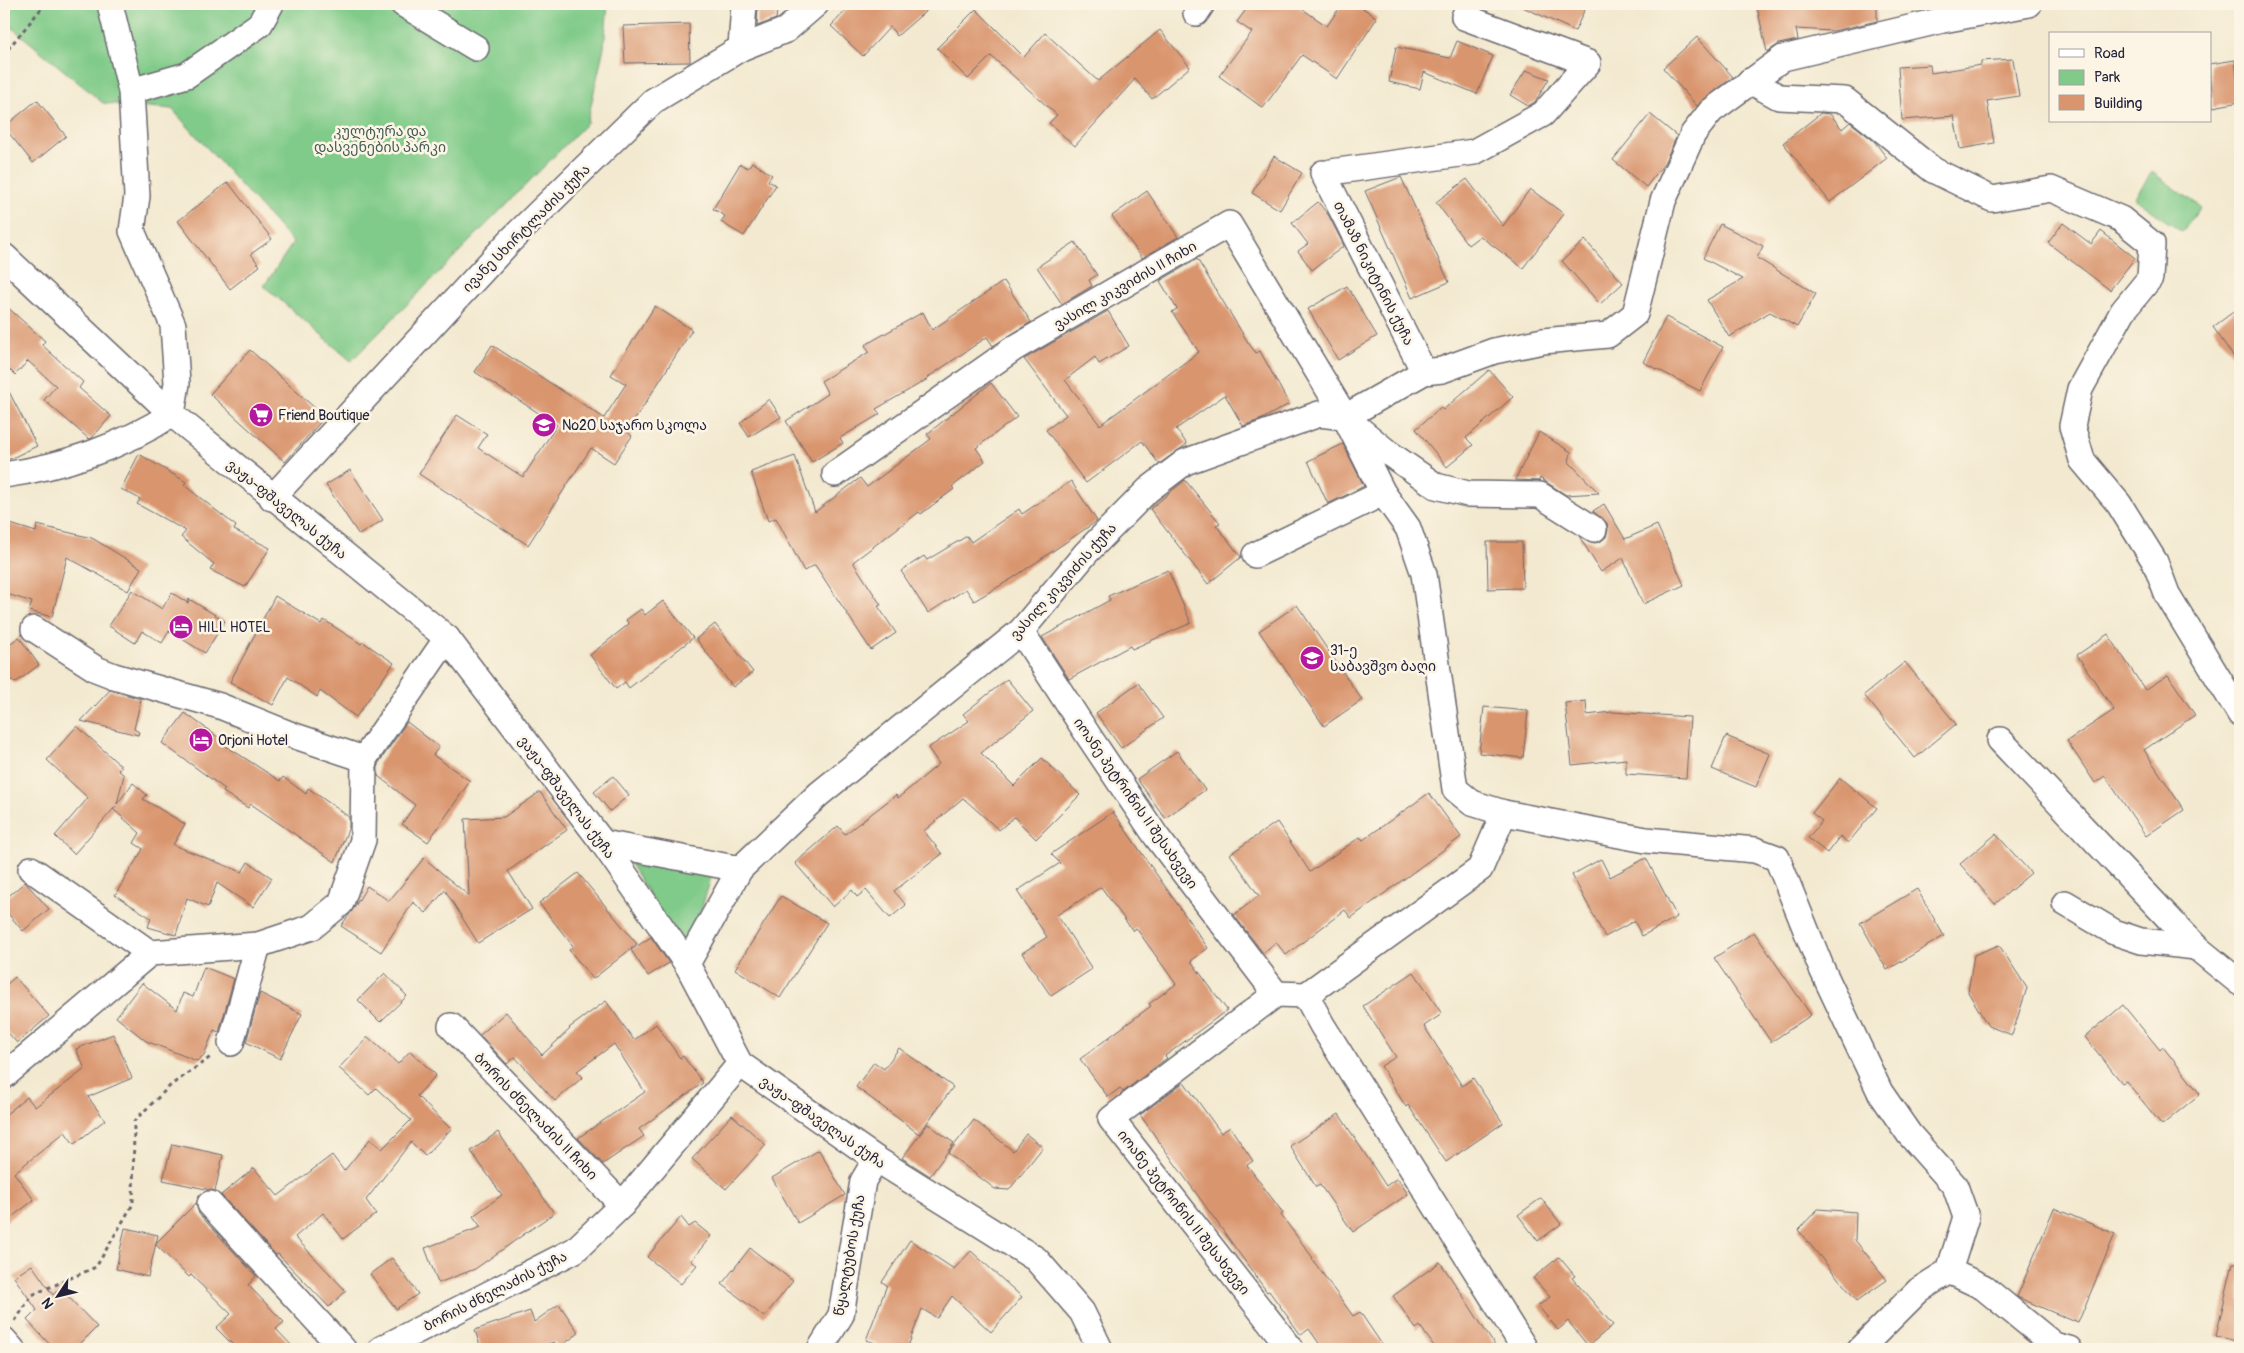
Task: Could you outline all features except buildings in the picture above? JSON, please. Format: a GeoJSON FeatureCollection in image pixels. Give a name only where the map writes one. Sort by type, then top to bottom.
{"type":"FeatureCollection","features":[{"type":"Feature","properties":{"kind":"street"},"geometry":{"type":"LineString","coordinates":[[4,475],[95,453],[148,430],[172,414],[177,383],[173,324],[132,231],[137,196],[131,91],[110,4]]}},
{"type":"Feature","properties":{"kind":"street"},"geometry":{"type":"LineString","coordinates":[[131,91],[187,75],[260,24],[271,4]]}},
{"type":"Feature","properties":{"kind":"street"},"geometry":{"type":"LineString","coordinates":[[403,4],[476,48]]}},
{"type":"Feature","properties":{"kind":"street"},"geometry":{"type":"LineString","coordinates":[[741,48],[744,4]]}},
{"type":"Feature","properties":{"kind":"street","name":"ივანე სხირტლაძის ქუჩა"},"geometry":{"type":"LineString","coordinates":[[272,498],[510,241],[653,101],[741,48],[786,30],[816,4]]}},
{"type":"Feature","properties":{"kind":"street","name":"თამაზ ნიკიტინის ქუჩა"},"geometry":{"type":"LineString","coordinates":[[1424,372],[1327,173],[1474,152],[1543,114],[1588,63],[1464,16],[1470,4]]}},
{"type":"Feature","properties":{"kind":"street"},"geometry":{"type":"LineString","coordinates":[[1345,418],[1424,372],[1442,370],[1494,351],[1533,343],[1574,337],[1608,336],[1634,314],[1653,246],[1663,201],[1693,134],[1711,111],[1783,58],[1942,20],[2029,4]]}},
{"type":"Feature","properties":{"kind":"street"},"geometry":{"type":"LineString","coordinates":[[1750,81],[1779,97],[1845,100],[1933,170],[1992,199],[2051,190],[2121,219],[2152,244],[2150,278],[2124,311],[2080,389],[2072,426],[2082,460],[2119,504],[2155,562],[2167,594],[2240,714]]}},
{"type":"Feature","properties":{"kind":"street","name":"ვასილ კიკვიძის II ჩიხი"},"geometry":{"type":"LineString","coordinates":[[836,474],[1014,349],[1229,224],[1345,418]]}},
{"type":"Feature","properties":{"kind":"street","name":"ვაჟა-ფშაველას ქუჩა"},"geometry":{"type":"LineString","coordinates":[[4,256],[172,414],[272,498],[447,638],[603,844],[687,964],[740,1064],[876,1159],[1036,1259],[1082,1312],[1100,1349]]}},
{"type":"Feature","properties":{"kind":"street","name":"ვასილ კიკვიძის ქუჩა"},"geometry":{"type":"LineString","coordinates":[[687,964],[740,869],[820,794],[1021,631],[1086,553],[1148,490],[1185,462],[1319,414],[1345,418]]}},
{"type":"Feature","properties":{"kind":"street"},"geometry":{"type":"LineString","coordinates":[[1345,418],[1383,493],[1408,528],[1424,574],[1455,789],[1472,803],[1504,813],[1646,840],[1755,850],[1777,858],[1821,967],[1880,1092],[1910,1134],[1955,1186],[1966,1217],[1949,1271],[1919,1290],[1860,1349]]}},
{"type":"Feature","properties":{"kind":"street"},"geometry":{"type":"LineString","coordinates":[[1345,418],[1387,452],[1436,486],[1468,494],[1540,495],[1594,529]]}},
{"type":"Feature","properties":{"kind":"street"},"geometry":{"type":"LineString","coordinates":[[1255,555],[1383,493]]}},
{"type":"Feature","properties":{"kind":"street"},"geometry":{"type":"LineString","coordinates":[[34,629],[96,669],[114,676],[220,706],[292,735],[364,759]]}},
{"type":"Feature","properties":{"kind":"street","name":"იოანე პეტრიწის II შესახვევი"},"geometry":{"type":"LineString","coordinates":[[1021,631],[1156,836],[1276,994],[1111,1119],[1291,1349]]}},
{"type":"Feature","properties":{"kind":"street"},"geometry":{"type":"LineString","coordinates":[[4,1076],[150,953],[258,945],[312,927],[340,903],[363,840],[364,759],[447,638]]}},
{"type":"Feature","properties":{"kind":"street"},"geometry":{"type":"LineString","coordinates":[[2000,740],[2196,947],[2240,983]]}},
{"type":"Feature","properties":{"kind":"street"},"geometry":{"type":"LineString","coordinates":[[1276,994],[1306,995],[1480,869],[1504,813]]}},
{"type":"Feature","properties":{"kind":"street"},"geometry":{"type":"LineString","coordinates":[[603,844],[740,869]]}},
{"type":"Feature","properties":{"kind":"street"},"geometry":{"type":"LineString","coordinates":[[31,869],[150,953]]}},
{"type":"Feature","properties":{"kind":"street"},"geometry":{"type":"LineString","coordinates":[[2065,903],[2114,932],[2142,942],[2196,947]]}},
{"type":"Feature","properties":{"kind":"street"},"geometry":{"type":"LineString","coordinates":[[231,1042],[258,945]]}},
{"type":"Feature","properties":{"kind":"street"},"geometry":{"type":"LineString","coordinates":[[1306,995],[1322,1025],[1525,1349]]}},
{"type":"Feature","properties":{"kind":"street","name":"ბორის ძნელაძის II ჩიხი"},"geometry":{"type":"LineString","coordinates":[[451,1026],[622,1206]]}},
{"type":"Feature","properties":{"kind":"street","name":"ბორის ძნელაძის ქუჩა"},"geometry":{"type":"LineString","coordinates":[[381,1349],[575,1250],[622,1206],[740,1064]]}},
{"type":"Feature","properties":{"kind":"street","name":"წყალტუბოს ქუჩა"},"geometry":{"type":"LineString","coordinates":[[820,1349],[841,1315],[863,1181],[876,1159]]}},
{"type":"Feature","properties":{"kind":"street"},"geometry":{"type":"LineString","coordinates":[[210,1204],[343,1349]]}},
{"type":"Feature","properties":{"kind":"street"},"geometry":{"type":"LineString","coordinates":[[1949,1271],[1983,1287],[2054,1345],[2069,1349]]}},
{"type":"Feature","properties":{"kind":"street"},"geometry":{"type":"LineString","coordinates":[[8,1332],[12,1349]]}},
{"type":"Feature","properties":{"kind":"path"},"geometry":{"type":"LineString","coordinates":[[8,49],[45,4]]}},
{"type":"Feature","properties":{"kind":"path"},"geometry":{"type":"LineString","coordinates":[[8,1332],[32,1295],[96,1267],[132,1204],[134,1121],[171,1085],[231,1042]]}},
{"type":"Feature","properties":{"kind":"green space","name":"კულტურა და დასვენების პარკი"},"geometry":{"type":"Polygon","coordinates":[[[4,4],[608,4],[604,47],[587,123],[351,361],[264,286],[293,243],[172,109],[103,103],[4,21],[4,4]]]}},
{"type":"Feature","properties":{"kind":"green space"},"geometry":{"type":"Polygon","coordinates":[[[2152,172],[2201,207],[2182,232],[2134,198],[2152,172]]]}},
{"type":"Feature","properties":{"kind":"green space"},"geometry":{"type":"Polygon","coordinates":[[[627,859],[712,875],[687,955],[627,859]]]}},
{"type":"Feature","properties":{"kind":"place","name":"Friend Boutique"},"geometry":{"type":"Point","coordinates":[261,415]}},
{"type":"Feature","properties":{"kind":"place","name":"№20 საჯარო სკოლა"},"geometry":{"type":"Point","coordinates":[544,425]}},
{"type":"Feature","properties":{"kind":"place","name":"HILL HOTEL"},"geometry":{"type":"Point","coordinates":[181,627]}},
{"type":"Feature","properties":{"kind":"place","name":"31-ე საბავშვო ბაღი"},"geometry":{"type":"Point","coordinates":[1312,658]}},
{"type":"Feature","properties":{"kind":"place","name":"Orjoni Hotel"},"geometry":{"type":"Point","coordinates":[201,740]}}]}
